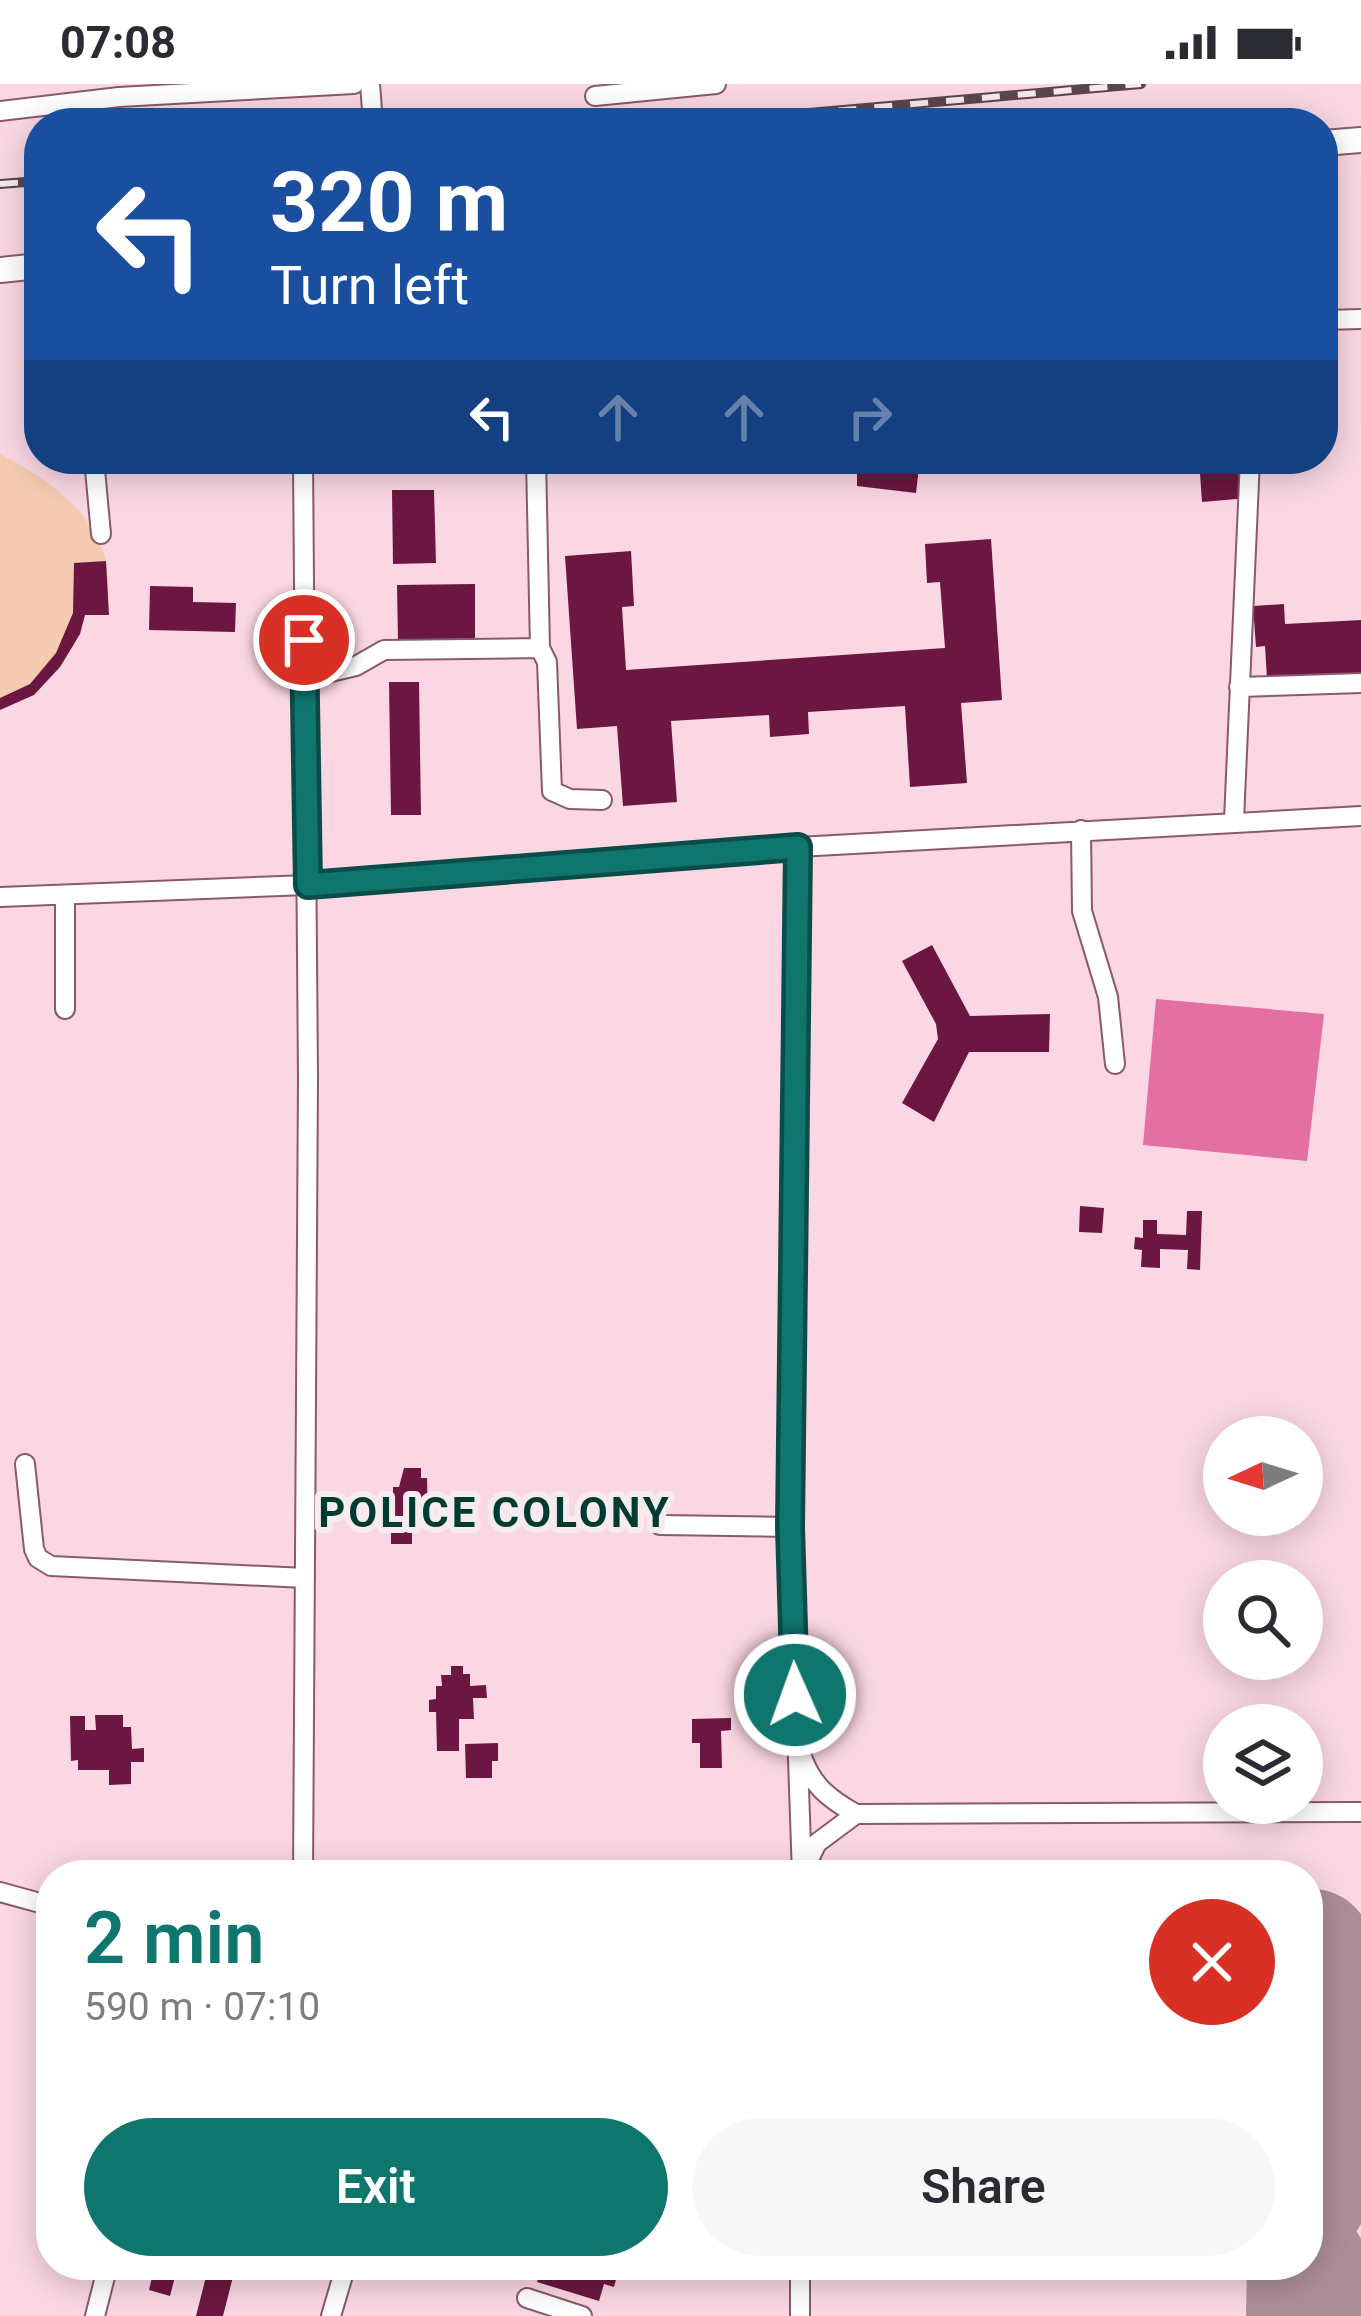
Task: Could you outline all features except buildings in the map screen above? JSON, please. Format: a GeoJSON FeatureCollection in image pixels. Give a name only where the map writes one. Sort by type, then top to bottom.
{"type":"FeatureCollection","features":[{"type":"Feature","properties":{"kind":"street"},"geometry":{"type":"LineString","coordinates":[[0,112],[72,94],[354,84]]}},
{"type":"Feature","properties":{"kind":"street"},"geometry":{"type":"LineString","coordinates":[[595,96],[716,84]]}},
{"type":"Feature","properties":{"kind":"street"},"geometry":{"type":"LineString","coordinates":[[95,474],[101,534]]}},
{"type":"Feature","properties":{"kind":"street"},"geometry":{"type":"LineString","coordinates":[[303,474],[308,885],[303,1860]]}},
{"type":"Feature","properties":{"kind":"street"},"geometry":{"type":"LineString","coordinates":[[536,474],[549,781],[552,791],[569,799],[602,800]]}},
{"type":"Feature","properties":{"kind":"street"},"geometry":{"type":"LineString","coordinates":[[1234,820],[1249,474]]}},
{"type":"Feature","properties":{"kind":"street"},"geometry":{"type":"LineString","coordinates":[[304,677],[356,666],[384,650],[540,648]]}},
{"type":"Feature","properties":{"kind":"street"},"geometry":{"type":"LineString","coordinates":[[1239,688],[1361,683]]}},
{"type":"Feature","properties":{"kind":"street"},"geometry":{"type":"LineString","coordinates":[[0,898],[308,885],[798,847],[1361,816]]}},
{"type":"Feature","properties":{"kind":"street"},"geometry":{"type":"LineString","coordinates":[[1081,830],[1082,911],[1108,997],[1114,1064]]}},
{"type":"Feature","properties":{"kind":"street"},"geometry":{"type":"LineString","coordinates":[[798,847],[790,1527],[801,1860]]}},
{"type":"Feature","properties":{"kind":"street"},"geometry":{"type":"LineString","coordinates":[[65,895],[65,1009]]}},
{"type":"Feature","properties":{"kind":"street"},"geometry":{"type":"LineString","coordinates":[[25,1464],[34,1549],[51,1566],[305,1578]]}},
{"type":"Feature","properties":{"kind":"street"},"geometry":{"type":"LineString","coordinates":[[661,1525],[790,1527]]}},
{"type":"Feature","properties":{"kind":"street"},"geometry":{"type":"LineString","coordinates":[[796,1737],[807,1772],[827,1797],[856,1814],[1361,1812]]}},
{"type":"Feature","properties":{"kind":"street"},"geometry":{"type":"LineString","coordinates":[[809,1860],[817,1843],[856,1814]]}},
{"type":"Feature","properties":{"kind":"street"},"geometry":{"type":"LineString","coordinates":[[0,1892],[36,1902]]}},
{"type":"Feature","properties":{"kind":"street"},"geometry":{"type":"LineString","coordinates":[[95,2316],[104,2280]]}},
{"type":"Feature","properties":{"kind":"street"},"geometry":{"type":"LineString","coordinates":[[331,2316],[342,2280]]}},
{"type":"Feature","properties":{"kind":"street"},"geometry":{"type":"LineString","coordinates":[[800,2280],[800,2316]]}},
{"type":"Feature","properties":{"kind":"street"},"geometry":{"type":"LineString","coordinates":[[527,2298],[582,2316]]}},
{"type":"Feature","properties":{"kind":"shaded area"},"geometry":{"type":"Polygon","coordinates":[[[0,454],[24,468],[24,474],[34,474],[49,484],[89,523],[107,565],[109,615],[85,615],[73,647],[54,673],[0,710],[0,454]]]}},
{"type":"Feature","properties":{"kind":"shaded area"},"geometry":{"type":"Polygon","coordinates":[[[1156,999],[1324,1014],[1307,1161],[1143,1145],[1156,999]]]}},
{"type":"Feature","properties":{"kind":"runway"},"geometry":{"type":"LineString","coordinates":[[1306,2316],[1307,2280]]}},
{"type":"Feature","properties":{"kind":"railway"},"geometry":{"type":"LineString","coordinates":[[867,108],[1141,84]]}},
{"type":"Feature","properties":{"kind":"railway"},"geometry":{"type":"LineString","coordinates":[[0,184],[24,182]]}},
{"type":"Feature","properties":{"kind":"district","name":"POLICE COLONY"},"geometry":{"type":"Point","coordinates":[495,1512]}},
{"type":"Feature","properties":{"kind":"route"},"geometry":{"type":"LineString","coordinates":[[304,640],[308,885],[798,847],[790,1527],[795,1695]]}}]}
